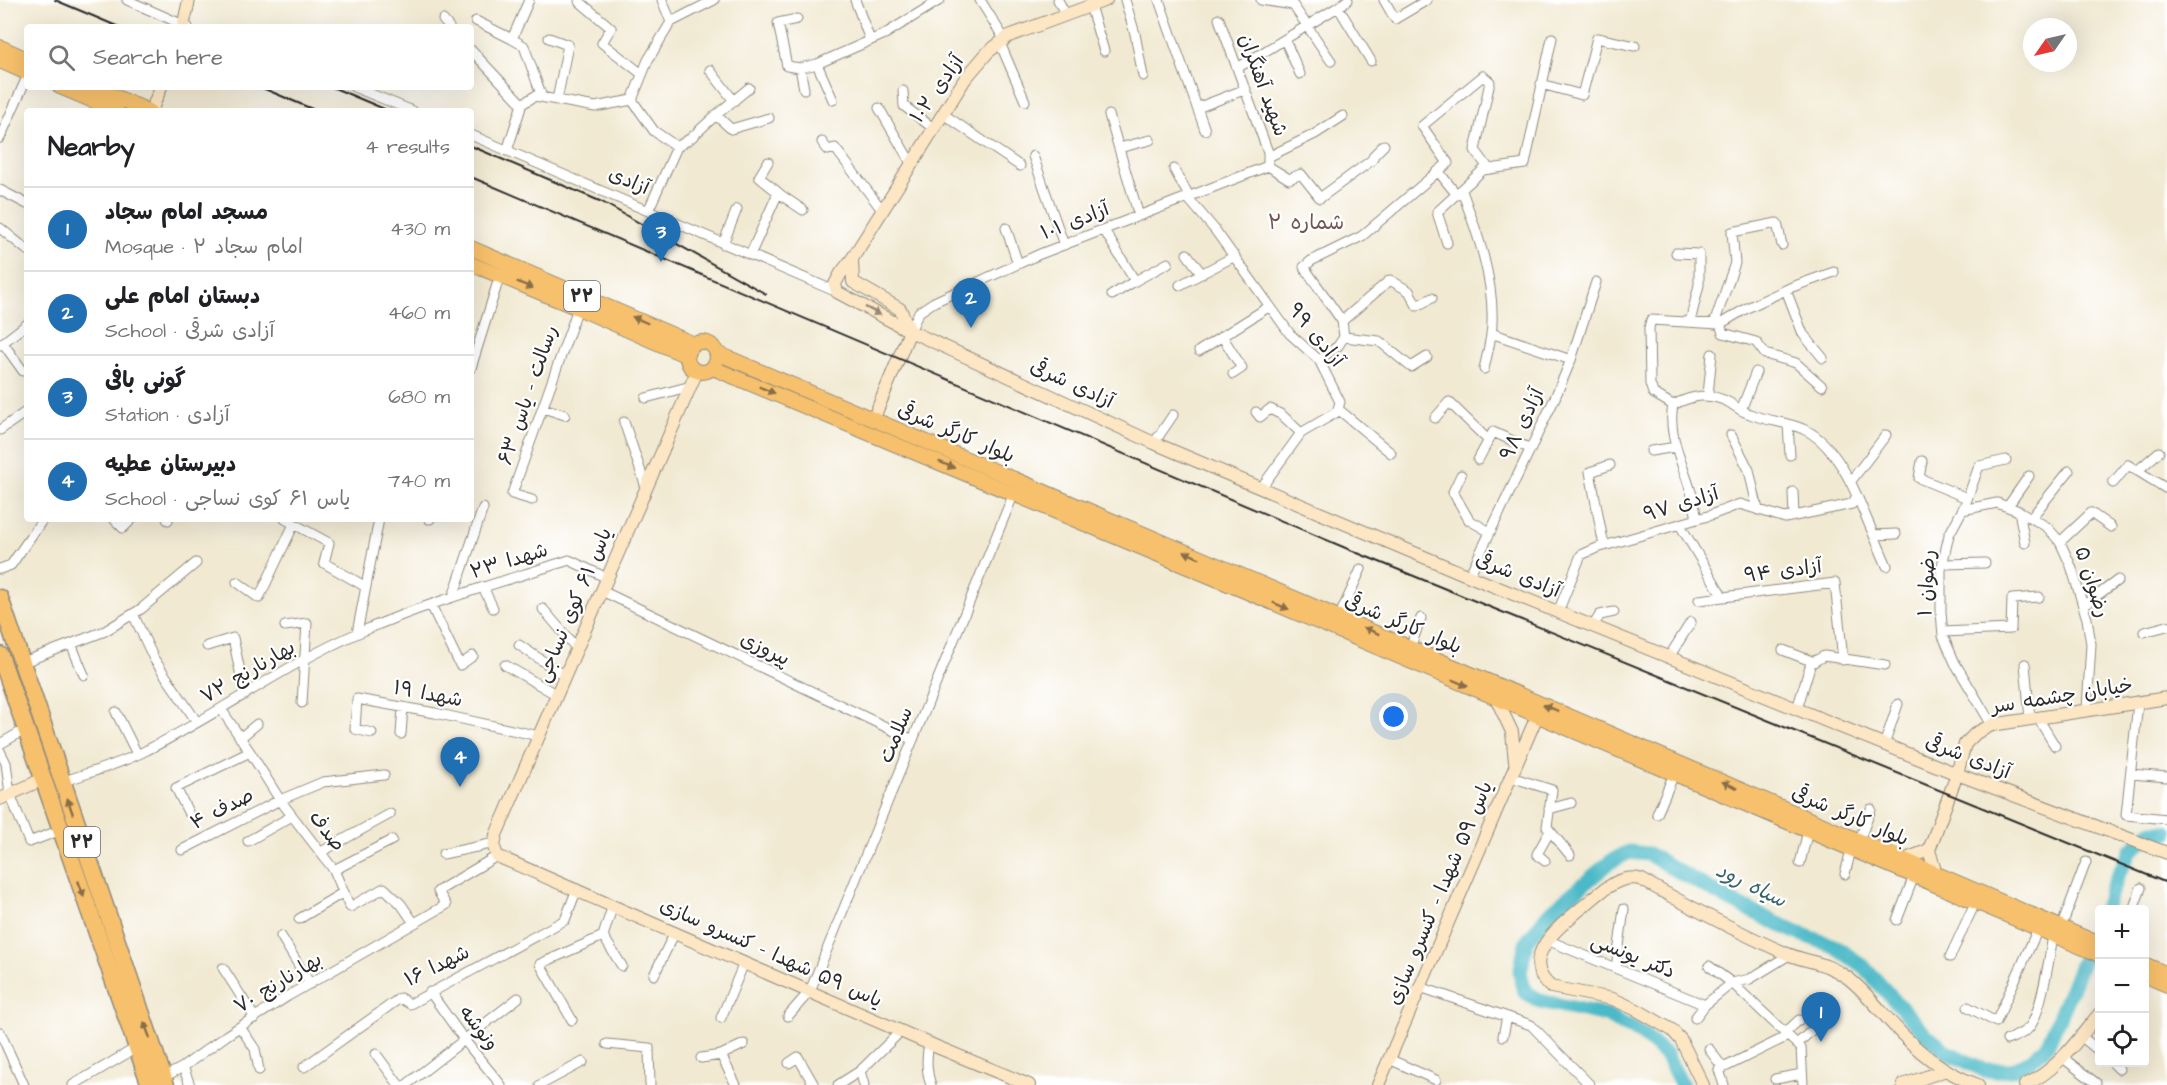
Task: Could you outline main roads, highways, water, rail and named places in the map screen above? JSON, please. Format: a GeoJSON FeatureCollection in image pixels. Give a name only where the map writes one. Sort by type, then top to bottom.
{"type":"FeatureCollection","features":[{"type":"Feature","properties":{"kind":"highway","name":"۲۲"},"geometry":{"type":"LineString","coordinates":[[0,598],[160,1082]]}},
{"type":"Feature","properties":{"kind":"highway"},"geometry":{"type":"LineString","coordinates":[[0,655],[136,1048],[160,1082]]}},
{"type":"Feature","properties":{"kind":"main road"},"geometry":{"type":"LineString","coordinates":[[0,47],[24,58]]}},
{"type":"Feature","properties":{"kind":"main road"},"geometry":{"type":"LineString","coordinates":[[0,61],[24,73]]}},
{"type":"Feature","properties":{"kind":"main road"},"geometry":{"type":"LineString","coordinates":[[66,90],[98,107]]}},
{"type":"Feature","properties":{"kind":"main road"},"geometry":{"type":"LineString","coordinates":[[100,90],[143,108]]}},
{"type":"Feature","properties":{"kind":"main road","name":"۲۲"},"geometry":{"type":"LineString","coordinates":[[474,249],[691,350]]}},
{"type":"Feature","properties":{"kind":"main road"},"geometry":{"type":"LineString","coordinates":[[474,265],[578,308],[691,350]]}},
{"type":"Feature","properties":{"kind":"main road"},"geometry":{"type":"LineString","coordinates":[[701,341],[714,346],[717,352],[716,363],[708,371],[697,371],[688,363],[691,350],[701,341]]}},
{"type":"Feature","properties":{"kind":"main road","name":"بلوار کارگر شرقی"},"geometry":{"type":"LineString","coordinates":[[717,352],[1247,585],[1537,716],[1674,774],[1761,805],[1808,831],[1903,860],[2064,935]]}},
{"type":"Feature","properties":{"kind":"main road","name":"بلوار کارگر شرقی"},"geometry":{"type":"LineString","coordinates":[[713,368],[1014,493],[1247,585],[1339,617],[1855,846],[1914,876],[2038,929],[2064,935]]}},
{"type":"Feature","properties":{"kind":"main road"},"geometry":{"type":"LineString","coordinates":[[2064,935],[2095,943]]}},
{"type":"Feature","properties":{"kind":"main road"},"geometry":{"type":"LineString","coordinates":[[2064,935],[2095,952]]}},
{"type":"Feature","properties":{"kind":"main road"},"geometry":{"type":"LineString","coordinates":[[2149,966],[2167,974]]}},
{"type":"Feature","properties":{"kind":"main road"},"geometry":{"type":"LineString","coordinates":[[2149,977],[2167,985]]}},
{"type":"Feature","properties":{"kind":"waterway","name":"سیاه رود"},"geometry":{"type":"LineString","coordinates":[[2106,905],[2131,851],[2151,832],[2167,832]]}},
{"type":"Feature","properties":{"kind":"waterway","name":"سیاه رود"},"geometry":{"type":"LineString","coordinates":[[1682,1085],[1666,1055],[1642,1034],[1606,1015],[1540,1001],[1525,992],[1520,973],[1526,943],[1547,915],[1610,862],[1629,852],[1648,854],[1731,901],[1795,932],[1834,946],[1863,966],[1925,1034],[1947,1052],[1984,1070],[2011,1070],[2030,1061],[2047,1046],[2095,932]]}},
{"type":"Feature","properties":{"kind":"railway"},"geometry":{"type":"LineString","coordinates":[[55,0],[112,24]]}},
{"type":"Feature","properties":{"kind":"railway"},"geometry":{"type":"LineString","coordinates":[[267,90],[310,108]]}},
{"type":"Feature","properties":{"kind":"railway"},"geometry":{"type":"LineString","coordinates":[[339,90],[382,108]]}},
{"type":"Feature","properties":{"kind":"railway"},"geometry":{"type":"LineString","coordinates":[[474,147],[602,202],[766,294]]}},
{"type":"Feature","properties":{"kind":"railway"},"geometry":{"type":"LineString","coordinates":[[474,178],[1355,552],[2167,883]]}},
{"type":"Feature","properties":{"kind":"place","name":"گونی بافی"},"geometry":{"type":"Point","coordinates":[661,262]}},
{"type":"Feature","properties":{"kind":"place","name":"دبستان امام علی"},"geometry":{"type":"Point","coordinates":[971,328]}},
{"type":"Feature","properties":{"kind":"place","name":"دبیرستان عطیه"},"geometry":{"type":"Point","coordinates":[460,787]}},
{"type":"Feature","properties":{"kind":"place","name":"مسجد امام سجاد"},"geometry":{"type":"Point","coordinates":[1821,1042]}},
{"type":"Feature","properties":{"kind":"district","name":"شماره ۲"},"geometry":{"type":"Point","coordinates":[1306,222]}}]}
